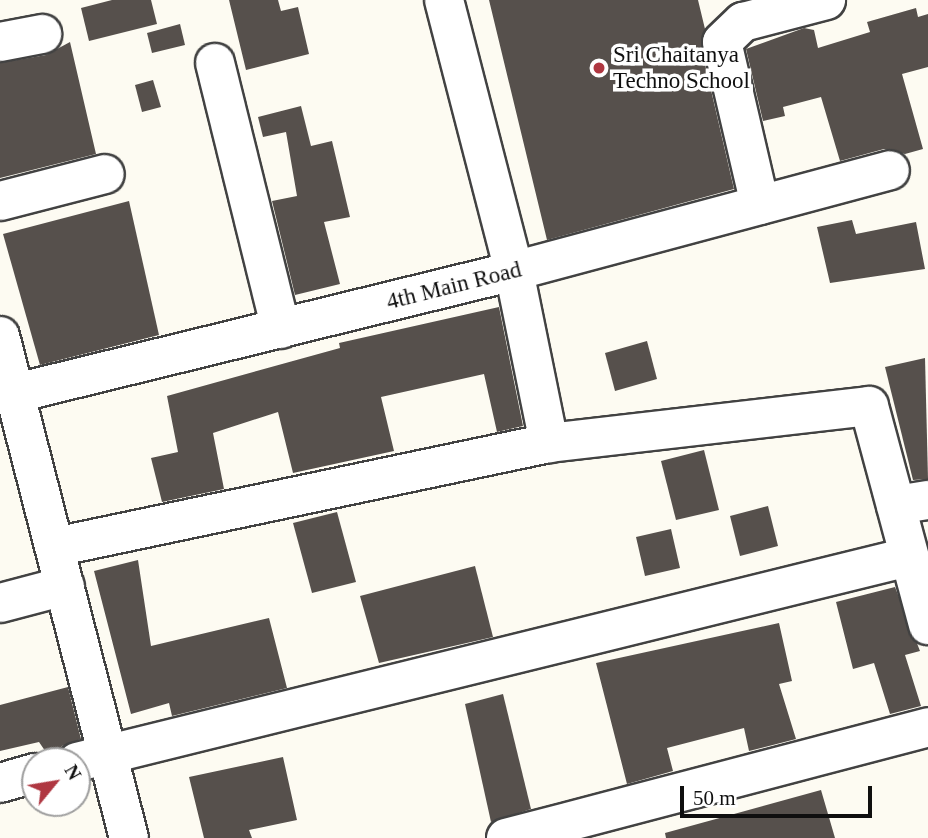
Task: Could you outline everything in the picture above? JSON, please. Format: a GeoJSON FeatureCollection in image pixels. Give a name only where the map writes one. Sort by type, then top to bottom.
{"type":"FeatureCollection","features":[{"type":"Feature","properties":{"kind":"street"},"geometry":{"type":"LineString","coordinates":[[444,0],[514,271],[549,443]]}},
{"type":"Feature","properties":{"kind":"street"},"geometry":{"type":"LineString","coordinates":[[760,205],[722,42],[743,22],[826,0]]}},
{"type":"Feature","properties":{"kind":"street"},"geometry":{"type":"LineString","coordinates":[[0,42],[42,34]]}},
{"type":"Feature","properties":{"kind":"street"},"geometry":{"type":"LineString","coordinates":[[215,63],[281,329]]}},
{"type":"Feature","properties":{"kind":"street","name":"4th Main Road"},"geometry":{"type":"LineString","coordinates":[[16,393],[514,271],[890,170]]}},
{"type":"Feature","properties":{"kind":"street"},"geometry":{"type":"LineString","coordinates":[[0,201],[105,174]]}},
{"type":"Feature","properties":{"kind":"street"},"geometry":{"type":"LineString","coordinates":[[0,336],[16,393],[13,440],[55,547],[65,586],[93,757],[130,838]]}},
{"type":"Feature","properties":{"kind":"street"},"geometry":{"type":"LineString","coordinates":[[55,547],[549,443],[869,405],[912,502],[908,557],[927,613]]}},
{"type":"Feature","properties":{"kind":"street"},"geometry":{"type":"LineString","coordinates":[[93,757],[908,557]]}},
{"type":"Feature","properties":{"kind":"street"},"geometry":{"type":"LineString","coordinates":[[0,603],[65,586]]}},
{"type":"Feature","properties":{"kind":"street"},"geometry":{"type":"LineString","coordinates":[[506,838],[928,727]]}},
{"type":"Feature","properties":{"kind":"street"},"geometry":{"type":"LineString","coordinates":[[0,783],[21,777]]}},
{"type":"Feature","properties":{"kind":"building"},"geometry":{"type":"Polygon","coordinates":[[[112,0],[151,0],[157,24],[89,41],[81,8],[112,0]]]}},
{"type":"Feature","properties":{"kind":"building"},"geometry":{"type":"Polygon","coordinates":[[[229,0],[278,0],[281,11],[298,7],[309,54],[246,70],[229,0]]]}},
{"type":"Feature","properties":{"kind":"building"},"geometry":{"type":"Polygon","coordinates":[[[489,0],[698,0],[705,29],[701,47],[734,189],[547,240],[489,0]]]}},
{"type":"Feature","properties":{"kind":"building"},"geometry":{"type":"Polygon","coordinates":[[[916,8],[918,17],[928,14],[928,67],[902,74],[923,149],[905,154],[884,149],[840,161],[821,97],[783,107],[785,116],[763,121],[746,49],[804,28],[814,30],[818,48],[870,32],[867,22],[916,8]]]}},
{"type":"Feature","properties":{"kind":"building"},"geometry":{"type":"Polygon","coordinates":[[[180,24],[185,45],[152,53],[147,33],[180,24]]]}},
{"type":"Feature","properties":{"kind":"building"},"geometry":{"type":"Polygon","coordinates":[[[70,42],[96,154],[0,178],[0,63],[46,55],[70,42]]]}},
{"type":"Feature","properties":{"kind":"building"},"geometry":{"type":"Polygon","coordinates":[[[153,80],[161,107],[142,112],[135,85],[153,80]]]}},
{"type":"Feature","properties":{"kind":"building"},"geometry":{"type":"Polygon","coordinates":[[[301,106],[311,146],[332,141],[350,217],[324,222],[340,284],[295,295],[272,201],[297,196],[286,132],[263,137],[258,117],[301,106]]]}},
{"type":"Feature","properties":{"kind":"building"},"geometry":{"type":"Polygon","coordinates":[[[129,201],[159,335],[40,365],[3,234],[129,201]]]}},
{"type":"Feature","properties":{"kind":"building"},"geometry":{"type":"Polygon","coordinates":[[[852,220],[856,234],[916,222],[925,269],[830,283],[817,227],[852,220]]]}},
{"type":"Feature","properties":{"kind":"building"},"geometry":{"type":"Polygon","coordinates":[[[499,307],[523,426],[497,432],[484,374],[381,397],[394,451],[293,473],[278,412],[213,433],[224,489],[162,502],[151,458],[178,452],[167,396],[340,348],[339,343],[499,307]]]}},
{"type":"Feature","properties":{"kind":"building"},"geometry":{"type":"Polygon","coordinates":[[[647,341],[657,379],[615,391],[605,353],[647,341]]]}},
{"type":"Feature","properties":{"kind":"building"},"geometry":{"type":"Polygon","coordinates":[[[925,358],[928,479],[913,480],[885,367],[925,358]]]}},
{"type":"Feature","properties":{"kind":"building"},"geometry":{"type":"Polygon","coordinates":[[[704,450],[719,510],[676,520],[661,461],[704,450]]]}},
{"type":"Feature","properties":{"kind":"building"},"geometry":{"type":"Polygon","coordinates":[[[768,506],[778,546],[740,556],[730,516],[768,506]]]}},
{"type":"Feature","properties":{"kind":"building"},"geometry":{"type":"Polygon","coordinates":[[[337,512],[356,582],[312,593],[293,523],[337,512]]]}},
{"type":"Feature","properties":{"kind":"building"},"geometry":{"type":"Polygon","coordinates":[[[671,529],[680,568],[645,576],[636,537],[671,529]]]}},
{"type":"Feature","properties":{"kind":"building"},"geometry":{"type":"Polygon","coordinates":[[[138,560],[151,646],[269,618],[287,688],[172,716],[169,703],[131,714],[94,571],[138,560]]]}},
{"type":"Feature","properties":{"kind":"building"},"geometry":{"type":"Polygon","coordinates":[[[475,566],[493,637],[379,663],[360,596],[475,566]]]}},
{"type":"Feature","properties":{"kind":"building"},"geometry":{"type":"Polygon","coordinates":[[[895,587],[920,651],[905,655],[921,706],[890,714],[874,663],[853,669],[836,602],[895,587]]]}},
{"type":"Feature","properties":{"kind":"building"},"geometry":{"type":"Polygon","coordinates":[[[779,623],[792,681],[779,684],[796,739],[749,751],[744,728],[667,748],[673,771],[627,784],[596,663],[779,623]]]}},
{"type":"Feature","properties":{"kind":"building"},"geometry":{"type":"Polygon","coordinates":[[[68,687],[81,739],[61,747],[42,747],[39,742],[0,751],[0,705],[68,687]]]}},
{"type":"Feature","properties":{"kind":"building"},"geometry":{"type":"Polygon","coordinates":[[[503,694],[531,809],[491,822],[465,704],[503,694]]]}},
{"type":"Feature","properties":{"kind":"building"},"geometry":{"type":"Polygon","coordinates":[[[283,757],[297,820],[249,830],[252,838],[204,838],[189,777],[283,757]]]}},
{"type":"Feature","properties":{"kind":"building"},"geometry":{"type":"Polygon","coordinates":[[[821,790],[835,838],[666,838],[665,833],[821,790]]]}},
{"type":"Feature","properties":{"kind":"place","name":"Sri Chaitanya Techno School"},"geometry":{"type":"Point","coordinates":[599,68]}}]}
